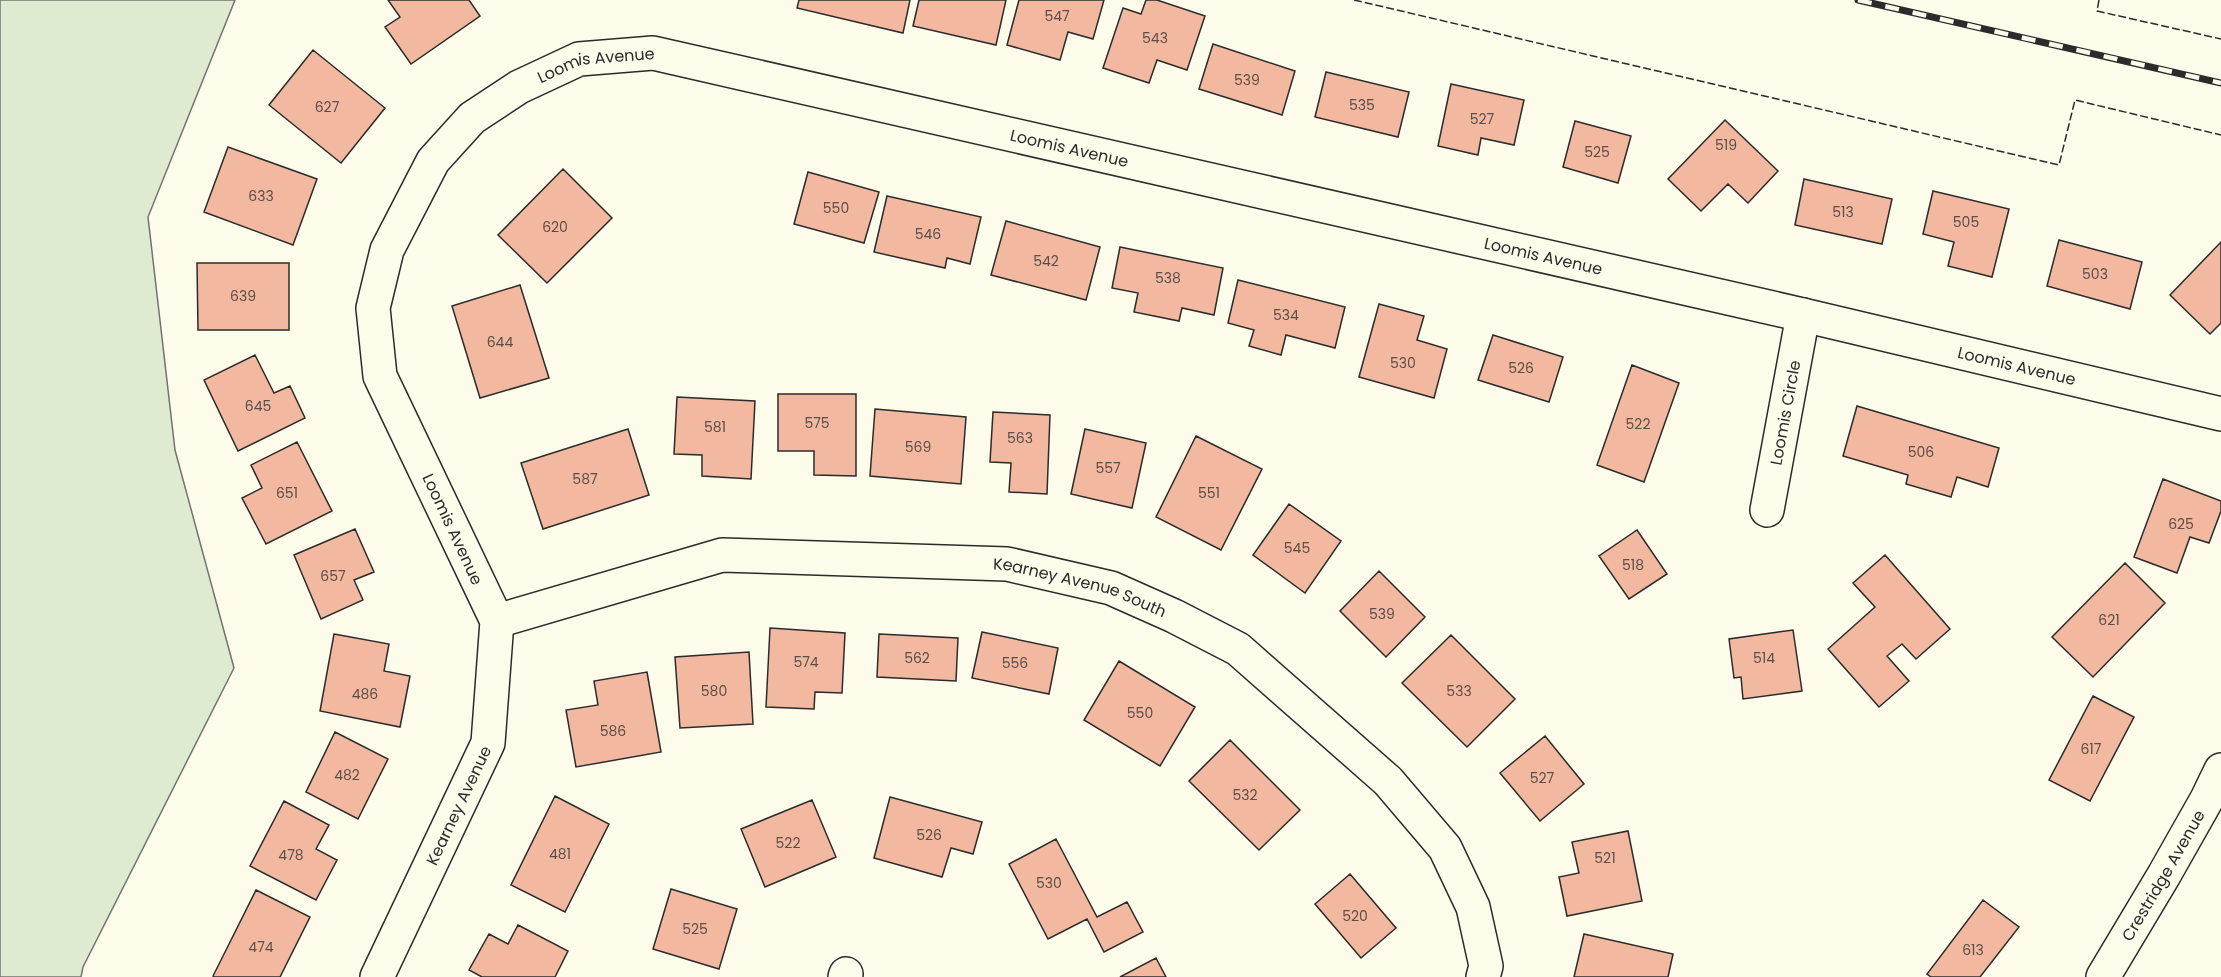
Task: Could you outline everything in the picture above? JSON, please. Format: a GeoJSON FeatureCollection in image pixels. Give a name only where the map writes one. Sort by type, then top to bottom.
{"type":"FeatureCollection","features":[{"type":"Feature","properties":{"kind":"street","name":"Loomis Avenue"},"geometry":{"type":"LineString","coordinates":[[496,621],[380,376],[374,308],[387,250],[433,161],[472,117],[519,87],[579,59],[653,53],[1803,315],[2221,414]]}},
{"type":"Feature","properties":{"kind":"street","name":"Loomis Circle"},"geometry":{"type":"LineString","coordinates":[[1767,510],[1803,315]]}},
{"type":"Feature","properties":{"kind":"street","name":"Kearney Avenue South"},"geometry":{"type":"LineString","coordinates":[[496,621],[722,555],[1007,564],[1111,588],[1174,616],[1238,649],[1388,781],[1445,848],[1473,907],[1486,966],[1483,977]]}},
{"type":"Feature","properties":{"kind":"street","name":"Kearney Avenue"},"geometry":{"type":"LineString","coordinates":[[377,977],[488,743],[496,621]]}},
{"type":"Feature","properties":{"kind":"street","name":"Crestridge Avenue"},"geometry":{"type":"LineString","coordinates":[[2103,977],[2164,875],[2221,770]]}},
{"type":"Feature","properties":{"kind":"green space"},"geometry":{"type":"Polygon","coordinates":[[[0,0],[235,0],[148,217],[175,450],[234,668],[83,967],[81,977],[0,977],[0,0]]]}},
{"type":"Feature","properties":{"kind":"building"},"geometry":{"type":"Polygon","coordinates":[[[388,0],[469,0],[480,16],[411,64],[385,27],[400,17],[388,0]]]}},
{"type":"Feature","properties":{"kind":"building"},"geometry":{"type":"Polygon","coordinates":[[[799,0],[910,0],[903,33],[797,8],[799,0]]]}},
{"type":"Feature","properties":{"kind":"building"},"geometry":{"type":"Polygon","coordinates":[[[919,0],[1006,0],[996,45],[913,26],[919,0]]]}},
{"type":"Feature","properties":{"kind":"building"},"geometry":{"type":"Polygon","coordinates":[[[1019,0],[1104,0],[1093,39],[1068,32],[1060,60],[1007,45],[1019,0]]]}},
{"type":"Feature","properties":{"kind":"building"},"geometry":{"type":"Polygon","coordinates":[[[1146,0],[1157,0],[1205,16],[1187,70],[1157,60],[1149,83],[1103,68],[1123,8],[1141,14],[1146,0]]]}},
{"type":"Feature","properties":{"kind":"building"},"geometry":{"type":"Polygon","coordinates":[[[1213,44],[1295,71],[1282,115],[1199,89],[1213,44]]]}},
{"type":"Feature","properties":{"kind":"building"},"geometry":{"type":"Polygon","coordinates":[[[313,50],[385,108],[341,163],[269,105],[313,50]]]}},
{"type":"Feature","properties":{"kind":"building"},"geometry":{"type":"Polygon","coordinates":[[[1326,72],[1409,92],[1398,137],[1315,117],[1326,72]]]}},
{"type":"Feature","properties":{"kind":"building"},"geometry":{"type":"Polygon","coordinates":[[[1451,84],[1524,100],[1514,145],[1481,138],[1478,155],[1438,146],[1451,84]]]}},
{"type":"Feature","properties":{"kind":"building"},"geometry":{"type":"Polygon","coordinates":[[[1725,120],[1778,171],[1748,203],[1728,184],[1701,211],[1668,179],[1725,120]]]}},
{"type":"Feature","properties":{"kind":"building"},"geometry":{"type":"Polygon","coordinates":[[[1575,121],[1631,136],[1618,183],[1563,167],[1575,121]]]}},
{"type":"Feature","properties":{"kind":"building"},"geometry":{"type":"Polygon","coordinates":[[[228,147],[317,179],[293,245],[204,212],[228,147]]]}},
{"type":"Feature","properties":{"kind":"building"},"geometry":{"type":"Polygon","coordinates":[[[563,169],[612,218],[547,283],[498,235],[563,169]]]}},
{"type":"Feature","properties":{"kind":"building"},"geometry":{"type":"Polygon","coordinates":[[[808,172],[879,192],[864,243],[794,224],[808,172]]]}},
{"type":"Feature","properties":{"kind":"building"},"geometry":{"type":"Polygon","coordinates":[[[1804,179],[1892,199],[1882,244],[1795,225],[1804,179]]]}},
{"type":"Feature","properties":{"kind":"building"},"geometry":{"type":"Polygon","coordinates":[[[1933,191],[2009,209],[1992,277],[1948,266],[1954,242],[1923,234],[1933,191]]]}},
{"type":"Feature","properties":{"kind":"building"},"geometry":{"type":"Polygon","coordinates":[[[887,196],[981,217],[970,264],[947,258],[945,268],[874,252],[887,196]]]}},
{"type":"Feature","properties":{"kind":"building"},"geometry":{"type":"Polygon","coordinates":[[[1006,221],[1100,247],[1086,300],[991,275],[1006,221]]]}},
{"type":"Feature","properties":{"kind":"building"},"geometry":{"type":"Polygon","coordinates":[[[2059,240],[2142,262],[2130,309],[2047,286],[2059,240]]]}},
{"type":"Feature","properties":{"kind":"building"},"geometry":{"type":"Polygon","coordinates":[[[2221,242],[2221,323],[2210,334],[2170,295],[2221,242]]]}},
{"type":"Feature","properties":{"kind":"building"},"geometry":{"type":"Polygon","coordinates":[[[1120,247],[1223,268],[1214,315],[1182,308],[1179,321],[1134,312],[1138,293],[1112,288],[1120,247]]]}},
{"type":"Feature","properties":{"kind":"building"},"geometry":{"type":"Polygon","coordinates":[[[197,263],[289,263],[289,330],[198,330],[197,263]]]}},
{"type":"Feature","properties":{"kind":"building"},"geometry":{"type":"Polygon","coordinates":[[[1238,280],[1345,307],[1335,348],[1286,335],[1281,355],[1249,346],[1254,330],[1228,323],[1238,280]]]}},
{"type":"Feature","properties":{"kind":"building"},"geometry":{"type":"Polygon","coordinates":[[[520,285],[549,378],[480,398],[452,306],[520,285]]]}},
{"type":"Feature","properties":{"kind":"building"},"geometry":{"type":"Polygon","coordinates":[[[1379,304],[1424,316],[1417,340],[1447,349],[1434,398],[1359,377],[1379,304]]]}},
{"type":"Feature","properties":{"kind":"building"},"geometry":{"type":"Polygon","coordinates":[[[1493,335],[1563,357],[1549,402],[1478,380],[1493,335]]]}},
{"type":"Feature","properties":{"kind":"building"},"geometry":{"type":"Polygon","coordinates":[[[255,355],[274,393],[290,386],[305,418],[238,451],[204,380],[255,355]]]}},
{"type":"Feature","properties":{"kind":"building"},"geometry":{"type":"Polygon","coordinates":[[[1632,365],[1679,383],[1644,482],[1597,465],[1632,365]]]}},
{"type":"Feature","properties":{"kind":"building"},"geometry":{"type":"Polygon","coordinates":[[[778,394],[856,394],[856,476],[814,475],[814,451],[778,451],[778,394]]]}},
{"type":"Feature","properties":{"kind":"building"},"geometry":{"type":"Polygon","coordinates":[[[677,397],[755,401],[751,479],[702,476],[702,455],[674,454],[677,397]]]}},
{"type":"Feature","properties":{"kind":"building"},"geometry":{"type":"Polygon","coordinates":[[[1857,406],[1999,448],[1988,487],[1957,477],[1951,497],[1906,484],[1908,475],[1843,456],[1857,406]]]}},
{"type":"Feature","properties":{"kind":"building"},"geometry":{"type":"Polygon","coordinates":[[[875,409],[966,417],[961,484],[870,476],[875,409]]]}},
{"type":"Feature","properties":{"kind":"building"},"geometry":{"type":"Polygon","coordinates":[[[993,412],[1050,415],[1047,494],[1009,492],[1011,463],[990,462],[993,412]]]}},
{"type":"Feature","properties":{"kind":"building"},"geometry":{"type":"Polygon","coordinates":[[[628,429],[649,495],[543,529],[521,463],[628,429]]]}},
{"type":"Feature","properties":{"kind":"building"},"geometry":{"type":"Polygon","coordinates":[[[1085,429],[1146,443],[1132,508],[1071,494],[1085,429]]]}},
{"type":"Feature","properties":{"kind":"building"},"geometry":{"type":"Polygon","coordinates":[[[1196,436],[1262,469],[1221,550],[1156,517],[1196,436]]]}},
{"type":"Feature","properties":{"kind":"building"},"geometry":{"type":"Polygon","coordinates":[[[297,442],[332,511],[266,544],[242,498],[262,488],[251,465],[297,442]]]}},
{"type":"Feature","properties":{"kind":"building"},"geometry":{"type":"Polygon","coordinates":[[[2163,479],[2221,501],[2221,511],[2209,543],[2190,537],[2177,573],[2134,557],[2163,479]]]}},
{"type":"Feature","properties":{"kind":"building"},"geometry":{"type":"Polygon","coordinates":[[[1289,504],[1341,541],[1305,593],[1253,555],[1289,504]]]}},
{"type":"Feature","properties":{"kind":"building"},"geometry":{"type":"Polygon","coordinates":[[[355,529],[374,572],[354,580],[363,600],[321,619],[294,555],[355,529]]]}},
{"type":"Feature","properties":{"kind":"building"},"geometry":{"type":"Polygon","coordinates":[[[1637,530],[1667,574],[1629,599],[1599,556],[1637,530]]]}},
{"type":"Feature","properties":{"kind":"building"},"geometry":{"type":"Polygon","coordinates":[[[1885,555],[1950,629],[1916,659],[1902,644],[1887,656],[1909,681],[1879,707],[1828,649],[1875,607],[1853,583],[1885,555]]]}},
{"type":"Feature","properties":{"kind":"building"},"geometry":{"type":"Polygon","coordinates":[[[2125,563],[2165,603],[2093,677],[2052,637],[2125,563]]]}},
{"type":"Feature","properties":{"kind":"building"},"geometry":{"type":"Polygon","coordinates":[[[1379,571],[1425,617],[1386,657],[1340,611],[1379,571]]]}},
{"type":"Feature","properties":{"kind":"building"},"geometry":{"type":"Polygon","coordinates":[[[770,628],[845,633],[842,693],[815,692],[814,709],[766,707],[770,628]]]}},
{"type":"Feature","properties":{"kind":"building"},"geometry":{"type":"Polygon","coordinates":[[[1793,630],[1802,691],[1743,699],[1741,677],[1734,678],[1729,639],[1793,630]]]}},
{"type":"Feature","properties":{"kind":"building"},"geometry":{"type":"Polygon","coordinates":[[[982,632],[1058,648],[1049,694],[972,678],[982,632]]]}},
{"type":"Feature","properties":{"kind":"building"},"geometry":{"type":"Polygon","coordinates":[[[334,634],[389,644],[384,671],[410,676],[400,727],[320,711],[334,634]]]}},
{"type":"Feature","properties":{"kind":"building"},"geometry":{"type":"Polygon","coordinates":[[[879,634],[958,638],[956,681],[877,677],[879,634]]]}},
{"type":"Feature","properties":{"kind":"building"},"geometry":{"type":"Polygon","coordinates":[[[1451,635],[1515,699],[1467,747],[1402,683],[1451,635]]]}},
{"type":"Feature","properties":{"kind":"building"},"geometry":{"type":"Polygon","coordinates":[[[749,652],[753,724],[680,728],[675,657],[749,652]]]}},
{"type":"Feature","properties":{"kind":"building"},"geometry":{"type":"Polygon","coordinates":[[[1119,661],[1195,707],[1160,766],[1084,720],[1119,661]]]}},
{"type":"Feature","properties":{"kind":"building"},"geometry":{"type":"Polygon","coordinates":[[[647,672],[661,752],[576,767],[566,710],[598,705],[594,681],[647,672]]]}},
{"type":"Feature","properties":{"kind":"building"},"geometry":{"type":"Polygon","coordinates":[[[2093,696],[2134,717],[2090,801],[2049,780],[2093,696]]]}},
{"type":"Feature","properties":{"kind":"building"},"geometry":{"type":"Polygon","coordinates":[[[335,732],[388,759],[358,819],[306,792],[335,732]]]}},
{"type":"Feature","properties":{"kind":"building"},"geometry":{"type":"Polygon","coordinates":[[[1545,736],[1584,784],[1540,821],[1500,773],[1545,736]]]}},
{"type":"Feature","properties":{"kind":"building"},"geometry":{"type":"Polygon","coordinates":[[[1230,740],[1300,810],[1259,850],[1189,781],[1230,740]]]}},
{"type":"Feature","properties":{"kind":"building"},"geometry":{"type":"Polygon","coordinates":[[[555,796],[609,824],[565,912],[511,885],[555,796]]]}},
{"type":"Feature","properties":{"kind":"building"},"geometry":{"type":"Polygon","coordinates":[[[890,797],[982,822],[973,854],[951,848],[942,877],[874,858],[890,797]]]}},
{"type":"Feature","properties":{"kind":"building"},"geometry":{"type":"Polygon","coordinates":[[[812,800],[836,857],[765,887],[741,829],[812,800]]]}},
{"type":"Feature","properties":{"kind":"building"},"geometry":{"type":"Polygon","coordinates":[[[284,801],[329,825],[316,849],[337,860],[316,900],[250,866],[284,801]]]}},
{"type":"Feature","properties":{"kind":"building"},"geometry":{"type":"Polygon","coordinates":[[[1628,831],[1642,901],[1567,916],[1559,877],[1579,873],[1572,842],[1628,831]]]}},
{"type":"Feature","properties":{"kind":"building"},"geometry":{"type":"Polygon","coordinates":[[[1056,839],[1097,917],[1127,902],[1143,932],[1104,952],[1087,919],[1048,939],[1009,864],[1056,839]]]}},
{"type":"Feature","properties":{"kind":"building"},"geometry":{"type":"Polygon","coordinates":[[[1350,874],[1396,928],[1361,958],[1315,904],[1350,874]]]}},
{"type":"Feature","properties":{"kind":"building"},"geometry":{"type":"Polygon","coordinates":[[[671,889],[737,909],[719,969],[653,949],[671,889]]]}},
{"type":"Feature","properties":{"kind":"building"},"geometry":{"type":"Polygon","coordinates":[[[256,890],[310,917],[280,977],[214,977],[213,976],[256,890]]]}},
{"type":"Feature","properties":{"kind":"building"},"geometry":{"type":"Polygon","coordinates":[[[1983,900],[2019,927],[1980,977],[1931,977],[1927,974],[1983,900]]]}},
{"type":"Feature","properties":{"kind":"building"},"geometry":{"type":"Polygon","coordinates":[[[518,925],[568,951],[555,977],[482,977],[469,970],[489,934],[508,944],[518,925]]]}},
{"type":"Feature","properties":{"kind":"building"},"geometry":{"type":"Polygon","coordinates":[[[1584,934],[1673,954],[1668,977],[1574,977],[1584,934]]]}},
{"type":"Feature","properties":{"kind":"building"},"geometry":{"type":"Polygon","coordinates":[[[1156,958],[1166,977],[1120,977],[1156,958]]]}},
{"type":"Feature","properties":{"kind":"railway"},"geometry":{"type":"LineString","coordinates":[[1858,0],[2221,83]]}},
{"type":"Feature","properties":{"kind":"fence"},"geometry":{"type":"LineString","coordinates":[[1354,0],[2059,165],[2075,100],[2221,135]]}},
{"type":"Feature","properties":{"kind":"fence"},"geometry":{"type":"LineString","coordinates":[[2099,0],[2097,11],[2221,39]]}}]}
